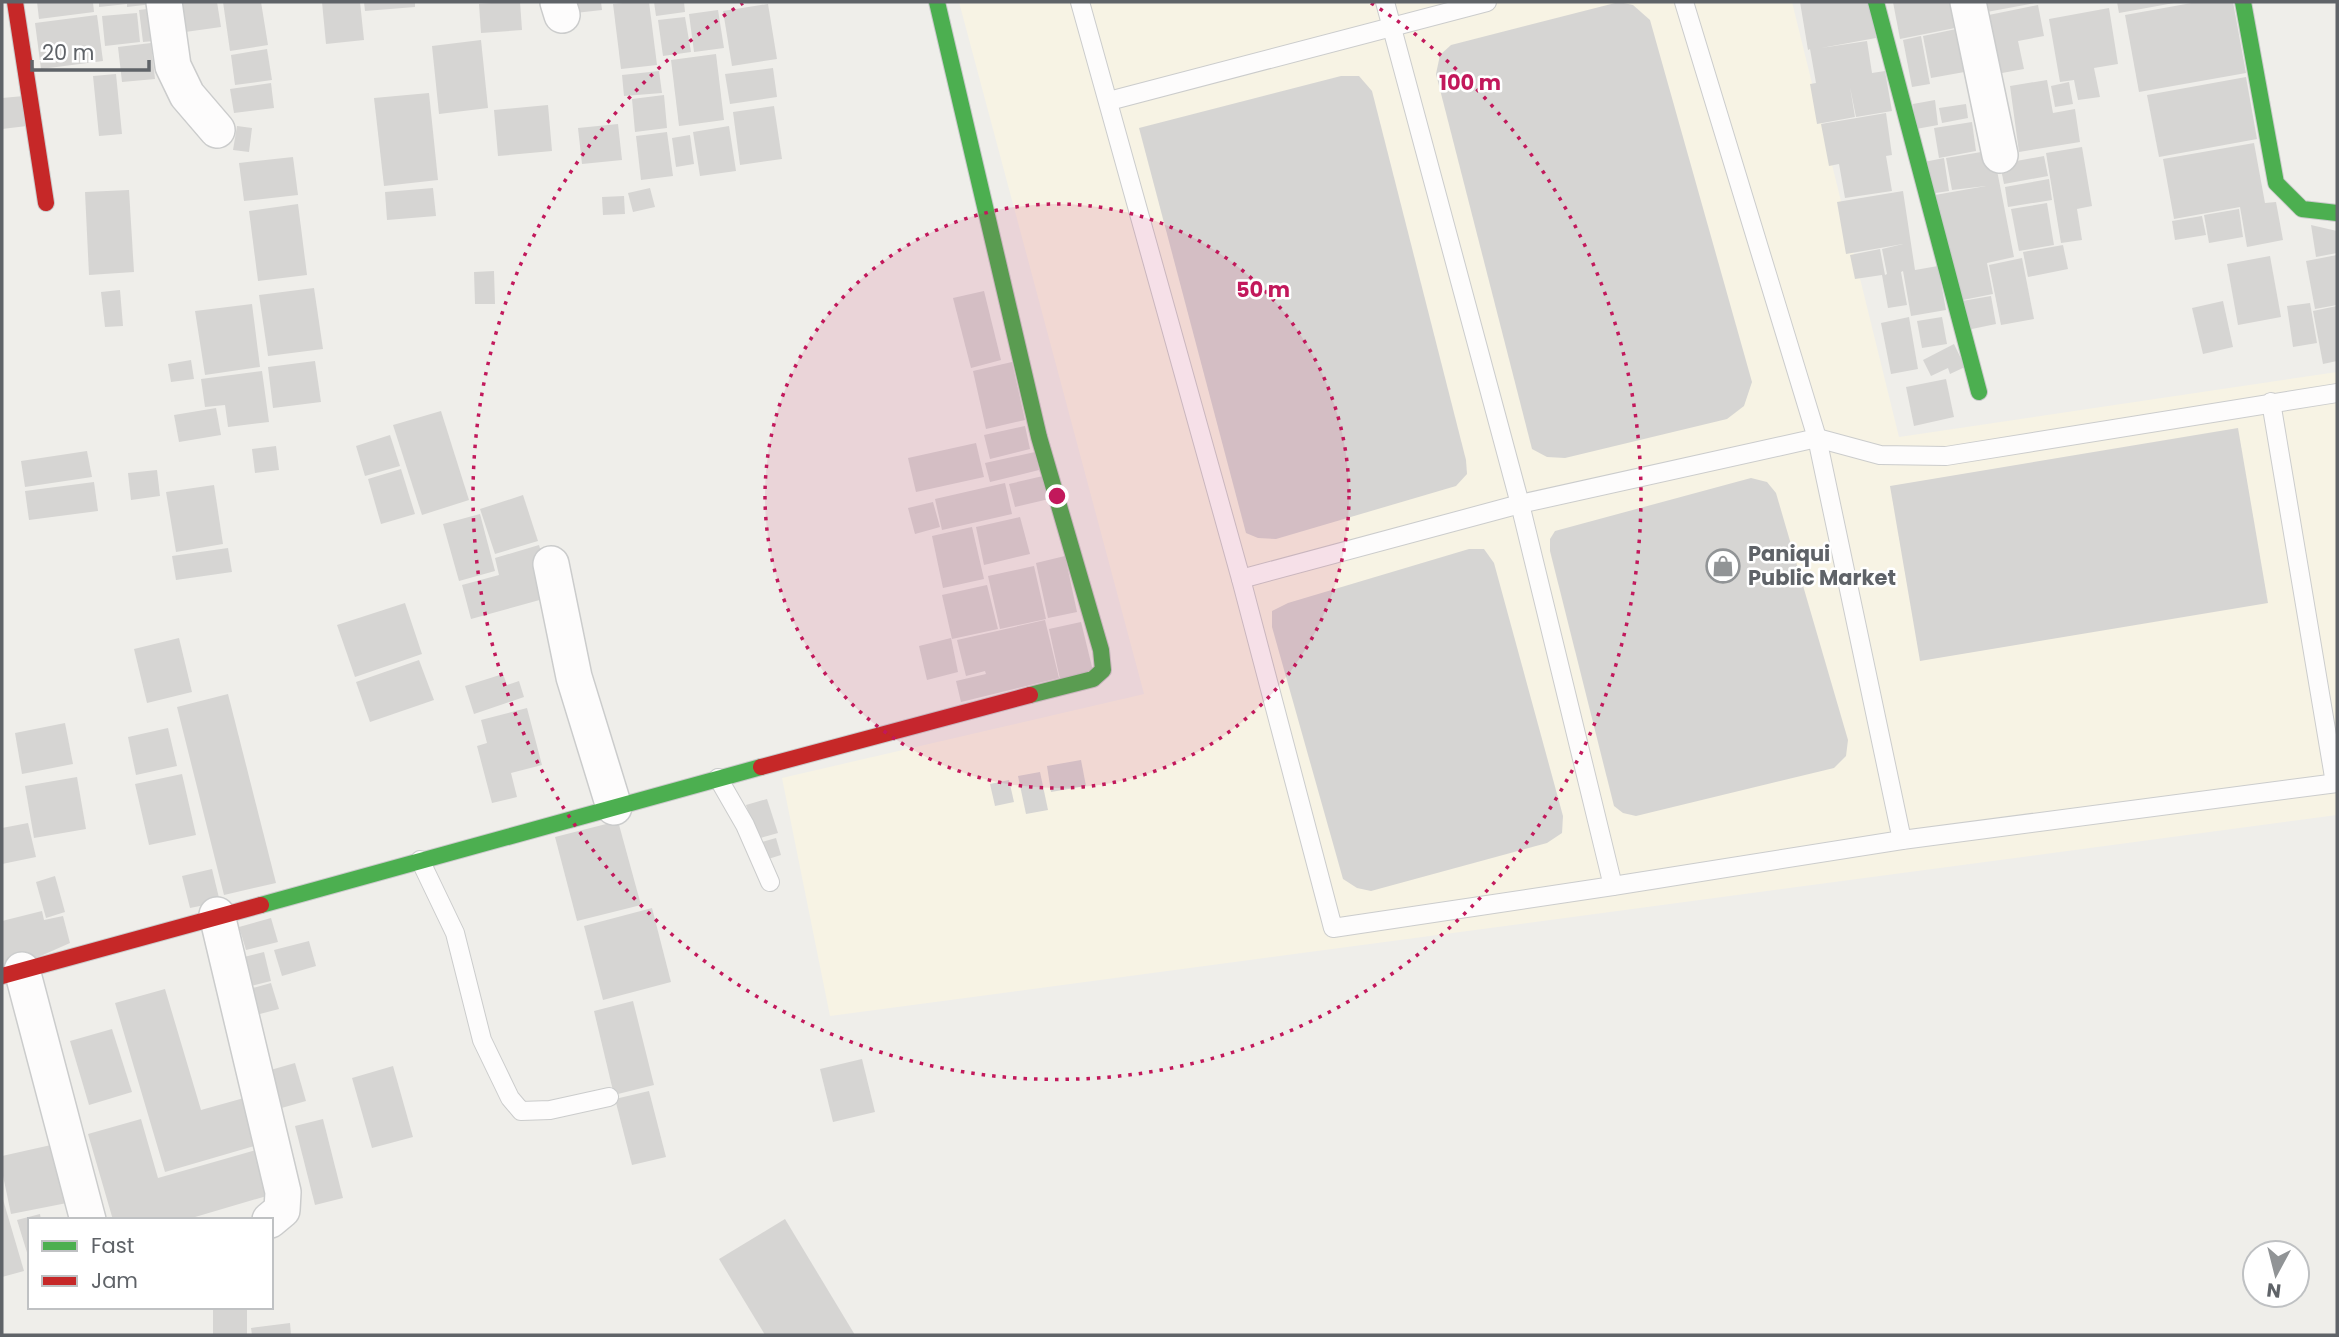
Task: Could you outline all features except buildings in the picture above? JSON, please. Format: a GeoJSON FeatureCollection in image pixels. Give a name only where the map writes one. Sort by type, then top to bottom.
{"type":"FeatureCollection","features":[{"type":"Feature","properties":{"kind":"street"},"geometry":{"type":"LineString","coordinates":[[15,2],[46,203]]}},
{"type":"Feature","properties":{"kind":"street"},"geometry":{"type":"LineString","coordinates":[[164,2],[173,66],[187,95],[217,130]]}},
{"type":"Feature","properties":{"kind":"street"},"geometry":{"type":"LineString","coordinates":[[87,1218],[12,973],[966,710],[1093,679],[1103,670],[1101,650],[1039,437],[937,2]]}},
{"type":"Feature","properties":{"kind":"street"},"geometry":{"type":"LineString","coordinates":[[1876,2],[1979,392]]}},
{"type":"Feature","properties":{"kind":"street"},"geometry":{"type":"LineString","coordinates":[[1968,2],[2000,155]]}},
{"type":"Feature","properties":{"kind":"street"},"geometry":{"type":"LineString","coordinates":[[2243,2],[2276,183],[2302,209],[2337,213]]}},
{"type":"Feature","properties":{"kind":"street"},"geometry":{"type":"LineString","coordinates":[[551,564],[574,677],[614,807]]}},
{"type":"Feature","properties":{"kind":"street"},"geometry":{"type":"LineString","coordinates":[[217,915],[283,1192],[282,1210],[272,1218]]}},
{"type":"Feature","properties":{"kind":"lane"},"geometry":{"type":"LineString","coordinates":[[1080,2],[1241,579],[1333,928],[1902,840],[2336,783],[2271,402]]}},
{"type":"Feature","properties":{"kind":"lane"},"geometry":{"type":"LineString","coordinates":[[1385,2],[1520,504],[1613,886]]}},
{"type":"Feature","properties":{"kind":"lane"},"geometry":{"type":"LineString","coordinates":[[1109,101],[1392,29],[1486,2]]}},
{"type":"Feature","properties":{"kind":"lane"},"geometry":{"type":"LineString","coordinates":[[1684,2],[1817,438],[1902,840]]}},
{"type":"Feature","properties":{"kind":"lane"},"geometry":{"type":"LineString","coordinates":[[1241,579],[1520,504],[1817,438],[1880,455],[1946,456],[2337,393]]}},
{"type":"Feature","properties":{"kind":"lane"},"geometry":{"type":"LineString","coordinates":[[718,778],[745,825],[770,882]]}},
{"type":"Feature","properties":{"kind":"lane"},"geometry":{"type":"LineString","coordinates":[[420,860],[455,933],[482,1040],[521,1111],[550,1110],[609,1097]]}},
{"type":"Feature","properties":{"kind":"shaded area","name":"Paniqui Public Market"},"geometry":{"type":"Polygon","coordinates":[[[959,2],[1792,2],[1899,437],[2337,372],[2337,815],[830,1016],[782,778],[1144,694],[959,2]]]}},
{"type":"Feature","properties":{"kind":"traffic: fast"},"geometry":{"type":"LineString","coordinates":[[937,2],[1039,437],[1101,650],[1103,670],[1093,679],[1030,695]]}},
{"type":"Feature","properties":{"kind":"traffic: fast"},"geometry":{"type":"LineString","coordinates":[[1876,2],[1979,392]]}},
{"type":"Feature","properties":{"kind":"traffic: fast"},"geometry":{"type":"LineString","coordinates":[[2243,2],[2276,183],[2302,209],[2337,213]]}},
{"type":"Feature","properties":{"kind":"traffic: fast"},"geometry":{"type":"LineString","coordinates":[[261,905],[761,767]]}},
{"type":"Feature","properties":{"kind":"traffic: jam"},"geometry":{"type":"LineString","coordinates":[[15,2],[46,203]]}},
{"type":"Feature","properties":{"kind":"traffic: jam"},"geometry":{"type":"LineString","coordinates":[[761,767],[1030,695]]}},
{"type":"Feature","properties":{"kind":"traffic: jam"},"geometry":{"type":"LineString","coordinates":[[2,976],[261,905]]}},
{"type":"Feature","properties":{"kind":"place","name":"Paniqui Public Market"},"geometry":{"type":"Point","coordinates":[1723,566]}}]}
